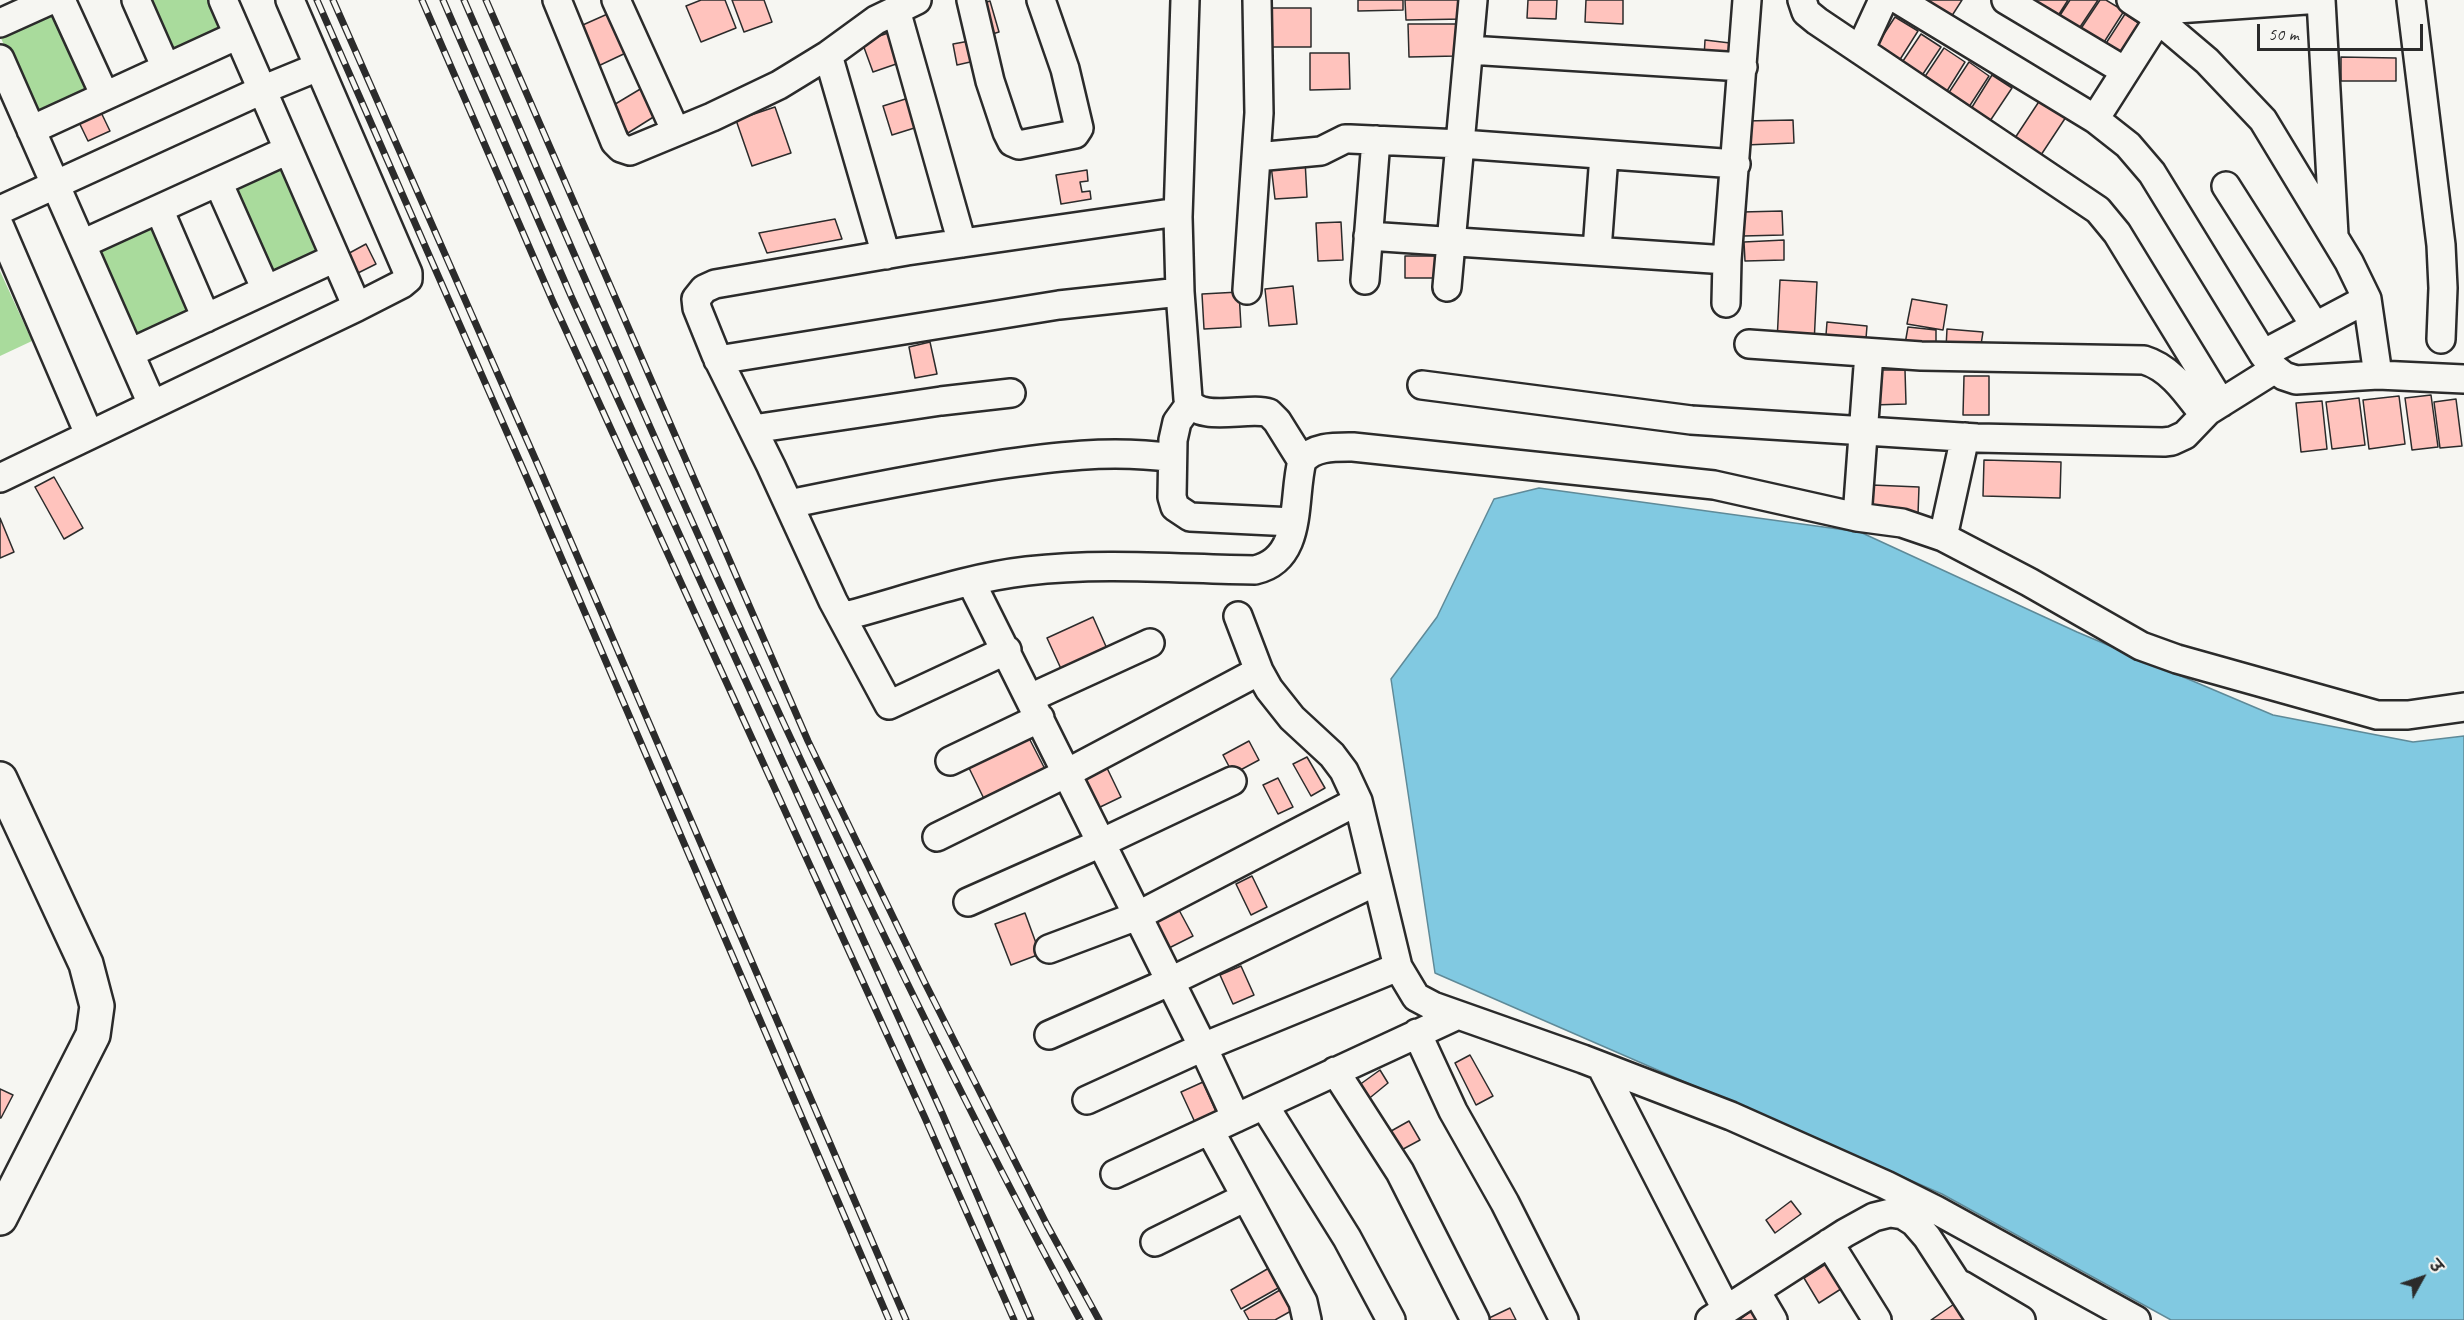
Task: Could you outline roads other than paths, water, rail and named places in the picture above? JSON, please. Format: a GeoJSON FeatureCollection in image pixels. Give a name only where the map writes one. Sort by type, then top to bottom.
{"type":"FeatureCollection","features":[{"type":"Feature","properties":{"kind":"street"},"geometry":{"type":"LineString","coordinates":[[0,23],[51,0]]}},
{"type":"Feature","properties":{"kind":"street"},"geometry":{"type":"LineString","coordinates":[[61,0],[105,96]]}},
{"type":"Feature","properties":{"kind":"street"},"geometry":{"type":"LineString","coordinates":[[136,0],[166,68]]}},
{"type":"Feature","properties":{"kind":"street"},"geometry":{"type":"LineString","coordinates":[[223,0],[357,307]]}},
{"type":"Feature","properties":{"kind":"street"},"geometry":{"type":"LineString","coordinates":[[0,478],[357,307],[402,284],[408,275],[290,0]]}},
{"type":"Feature","properties":{"kind":"street"},"geometry":{"type":"LineString","coordinates":[[557,0],[617,146],[625,150],[634,150],[779,85],[828,56],[876,21],[906,5],[962,243]]}},
{"type":"Feature","properties":{"kind":"street"},"geometry":{"type":"LineString","coordinates":[[616,0],[676,132]]}},
{"type":"Feature","properties":{"kind":"street"},"geometry":{"type":"LineString","coordinates":[[971,0],[990,81],[1007,132],[1012,142],[1019,145],[1075,134],[1079,128],[1065,69],[1041,0]]}},
{"type":"Feature","properties":{"kind":"street"},"geometry":{"type":"LineString","coordinates":[[1185,0],[1178,212],[1180,291],[1190,404],[1177,422],[1172,458],[1173,501],[1175,507],[1186,516],[1213,520],[1293,522]]}},
{"type":"Feature","properties":{"kind":"street"},"geometry":{"type":"LineString","coordinates":[[1247,291],[1259,113],[1257,0]]}},
{"type":"Feature","properties":{"kind":"street"},"geometry":{"type":"LineString","coordinates":[[1447,287],[1473,0]]}},
{"type":"Feature","properties":{"kind":"street"},"geometry":{"type":"LineString","coordinates":[[1726,303],[1727,260],[1747,0]]}},
{"type":"Feature","properties":{"kind":"street"},"geometry":{"type":"LineString","coordinates":[[1802,0],[1806,12],[1817,21],[2098,210],[2117,233],[2212,409]]}},
{"type":"Feature","properties":{"kind":"street"},"geometry":{"type":"LineString","coordinates":[[1860,50],[1883,0]]}},
{"type":"Feature","properties":{"kind":"street"},"geometry":{"type":"LineString","coordinates":[[1899,0],[2095,119],[2128,145],[2152,173],[2269,362],[2284,376],[2296,380],[2378,375],[2464,379]]}},
{"type":"Feature","properties":{"kind":"street"},"geometry":{"type":"LineString","coordinates":[[2006,0],[2125,71]]}},
{"type":"Feature","properties":{"kind":"street"},"geometry":{"type":"LineString","coordinates":[[2146,10],[2192,4],[2306,0]]}},
{"type":"Feature","properties":{"kind":"street"},"geometry":{"type":"LineString","coordinates":[[2321,0],[2334,238]]}},
{"type":"Feature","properties":{"kind":"street"},"geometry":{"type":"LineString","coordinates":[[2411,0],[2441,245],[2443,288],[2441,339]]}},
{"type":"Feature","properties":{"kind":"street"},"geometry":{"type":"LineString","coordinates":[[2192,4],[2207,61]]}},
{"type":"Feature","properties":{"kind":"street"},"geometry":{"type":"LineString","coordinates":[[2095,119],[2125,71],[2146,10]]}},
{"type":"Feature","properties":{"kind":"street"},"geometry":{"type":"LineString","coordinates":[[2146,10],[2207,61],[2262,120],[2334,238],[2367,298],[2378,375]]}},
{"type":"Feature","properties":{"kind":"street"},"geometry":{"type":"LineString","coordinates":[[31,130],[238,35]]}},
{"type":"Feature","properties":{"kind":"street"},"geometry":{"type":"LineString","coordinates":[[1469,50],[1743,67]]}},
{"type":"Feature","properties":{"kind":"street"},"geometry":{"type":"LineString","coordinates":[[828,56],[886,255]]}},
{"type":"Feature","properties":{"kind":"street"},"geometry":{"type":"LineString","coordinates":[[0,59],[152,404]]}},
{"type":"Feature","properties":{"kind":"street"},"geometry":{"type":"LineString","coordinates":[[0,210],[262,90],[318,67]]}},
{"type":"Feature","properties":{"kind":"street"},"geometry":{"type":"LineString","coordinates":[[1256,157],[1321,152],[1345,139],[1461,144],[1736,164]]}},
{"type":"Feature","properties":{"kind":"street"},"geometry":{"type":"LineString","coordinates":[[1365,280],[1376,140]]}},
{"type":"Feature","properties":{"kind":"street"},"geometry":{"type":"LineString","coordinates":[[82,244],[288,150]]}},
{"type":"Feature","properties":{"kind":"street"},"geometry":{"type":"LineString","coordinates":[[1597,250],[1604,155]]}},
{"type":"Feature","properties":{"kind":"street"},"geometry":{"type":"LineString","coordinates":[[218,182],[266,290]]}},
{"type":"Feature","properties":{"kind":"street"},"geometry":{"type":"LineString","coordinates":[[2226,186],[2315,326]]}},
{"type":"Feature","properties":{"kind":"street"},"geometry":{"type":"LineString","coordinates":[[159,209],[206,318]]}},
{"type":"Feature","properties":{"kind":"street"},"geometry":{"type":"LineString","coordinates":[[1007,650],[889,705],[842,617],[718,360],[697,309],[696,299],[704,289],[715,284],[962,243],[1178,212]]}},
{"type":"Feature","properties":{"kind":"street"},"geometry":{"type":"LineString","coordinates":[[0,228],[89,434]]}},
{"type":"Feature","properties":{"kind":"street"},"geometry":{"type":"LineString","coordinates":[[1368,236],[1727,260]]}},
{"type":"Feature","properties":{"kind":"street"},"geometry":{"type":"LineString","coordinates":[[130,353],[335,258]]}},
{"type":"Feature","properties":{"kind":"street"},"geometry":{"type":"LineString","coordinates":[[718,360],[1059,305],[1180,291]]}},
{"type":"Feature","properties":{"kind":"street"},"geometry":{"type":"LineString","coordinates":[[1422,385],[1691,420],[1965,437],[2164,442],[2185,435],[2212,409],[2315,326],[2367,298]]}},
{"type":"Feature","properties":{"kind":"street"},"geometry":{"type":"LineString","coordinates":[[1749,344],[1921,356],[2144,360],[2156,364],[2212,409]]}},
{"type":"Feature","properties":{"kind":"street"},"geometry":{"type":"LineString","coordinates":[[1857,516],[1869,352]]}},
{"type":"Feature","properties":{"kind":"street"},"geometry":{"type":"LineString","coordinates":[[753,429],[1011,393]]}},
{"type":"Feature","properties":{"kind":"street"},"geometry":{"type":"LineString","coordinates":[[1190,404],[1199,411],[1206,412],[1269,412],[1302,461]]}},
{"type":"Feature","properties":{"kind":"street"},"geometry":{"type":"LineString","coordinates":[[1942,537],[1965,437]]}},
{"type":"Feature","properties":{"kind":"street"},"geometry":{"type":"LineString","coordinates":[[842,617],[991,576],[1028,571],[1084,567],[1255,570],[1266,568],[1287,548],[1302,461],[1306,455],[1329,448],[1383,450],[1714,485],[1857,516],[1902,523],[1942,537],[2029,582],[2140,646],[2177,659],[2377,715],[2408,715],[2464,707]]}},
{"type":"Feature","properties":{"kind":"street"},"geometry":{"type":"LineString","coordinates":[[789,504],[915,478],[1026,461],[1114,453],[1172,458]]}},
{"type":"Feature","properties":{"kind":"street"},"geometry":{"type":"LineString","coordinates":[[971,582],[1007,650],[1236,1118]]}},
{"type":"Feature","properties":{"kind":"street"},"geometry":{"type":"LineString","coordinates":[[1238,616],[1259,671],[1269,689],[1292,718],[1332,755],[1344,771],[1358,801],[1398,967],[1416,997],[1424,1003],[1601,1066],[1731,1116],[1886,1185],[2136,1320]]}},
{"type":"Feature","properties":{"kind":"street"},"geometry":{"type":"LineString","coordinates":[[950,761],[1035,708],[1150,643]]}},
{"type":"Feature","properties":{"kind":"street"},"geometry":{"type":"LineString","coordinates":[[937,837],[1067,773],[1259,671]]}},
{"type":"Feature","properties":{"kind":"street"},"geometry":{"type":"LineString","coordinates":[[0,779],[86,964],[97,1006],[93,1035],[0,1218]]}},
{"type":"Feature","properties":{"kind":"street"},"geometry":{"type":"LineString","coordinates":[[968,902],[1232,781]]}},
{"type":"Feature","properties":{"kind":"street"},"geometry":{"type":"LineString","coordinates":[[1049,949],[1137,916],[1358,801]]}},
{"type":"Feature","properties":{"kind":"street"},"geometry":{"type":"LineString","coordinates":[[1049,1035],[1169,982],[1377,881]]}},
{"type":"Feature","properties":{"kind":"street"},"geometry":{"type":"LineString","coordinates":[[1087,1100],[1203,1047],[1398,967]]}},
{"type":"Feature","properties":{"kind":"street"},"geometry":{"type":"LineString","coordinates":[[1115,1174],[1458,1015]]}},
{"type":"Feature","properties":{"kind":"street"},"geometry":{"type":"LineString","coordinates":[[1417,1033],[1453,1112],[1505,1203],[1564,1320]]}},
{"type":"Feature","properties":{"kind":"street"},"geometry":{"type":"LineString","coordinates":[[1601,1066],[1718,1315],[1829,1243],[1874,1217],[1890,1213],[1903,1215],[1914,1222],[1927,1237],[1981,1320]]}},
{"type":"Feature","properties":{"kind":"street"},"geometry":{"type":"LineString","coordinates":[[1335,1071],[1400,1172],[1475,1320]]}},
{"type":"Feature","properties":{"kind":"street"},"geometry":{"type":"LineString","coordinates":[[1264,1105],[1347,1238],[1391,1320]]}},
{"type":"Feature","properties":{"kind":"street"},"geometry":{"type":"LineString","coordinates":[[1210,1131],[1303,1302],[1307,1320]]}},
{"type":"Feature","properties":{"kind":"street"},"geometry":{"type":"LineString","coordinates":[[1155,1242],[1246,1197]]}},
{"type":"Feature","properties":{"kind":"street"},"geometry":{"type":"LineString","coordinates":[[1829,1243],[1877,1320]]}},
{"type":"Feature","properties":{"kind":"street"},"geometry":{"type":"LineString","coordinates":[[1955,1281],[2021,1320]]}},
{"type":"Feature","properties":{"kind":"street"},"geometry":{"type":"LineString","coordinates":[[1756,1291],[1773,1320]]}},
{"type":"Feature","properties":{"kind":"water"},"geometry":{"type":"Polygon","coordinates":[[[1539,488],[1860,532],[2077,632],[2273,715],[2413,742],[2464,736],[2464,1320],[2171,1320],[1942,1194],[1435,973],[1391,679],[1437,617],[1494,499],[1539,488]]]}},
{"type":"Feature","properties":{"kind":"railway"},"geometry":{"type":"LineString","coordinates":[[317,0],[527,478],[889,1320]]}},
{"type":"Feature","properties":{"kind":"railway"},"geometry":{"type":"LineString","coordinates":[[333,0],[541,472],[906,1320]]}},
{"type":"Feature","properties":{"kind":"railway"},"geometry":{"type":"LineString","coordinates":[[422,0],[553,302],[925,1118],[1014,1320]]}},
{"type":"Feature","properties":{"kind":"railway"},"geometry":{"type":"LineString","coordinates":[[443,0],[571,296],[942,1113],[1031,1320]]}},
{"type":"Feature","properties":{"kind":"railway"},"geometry":{"type":"LineString","coordinates":[[464,0],[683,501],[834,832],[995,1159],[1080,1320]]}},
{"type":"Feature","properties":{"kind":"railway"},"geometry":{"type":"LineString","coordinates":[[486,0],[808,741],[925,983],[1047,1225],[1099,1320]]}}]}
